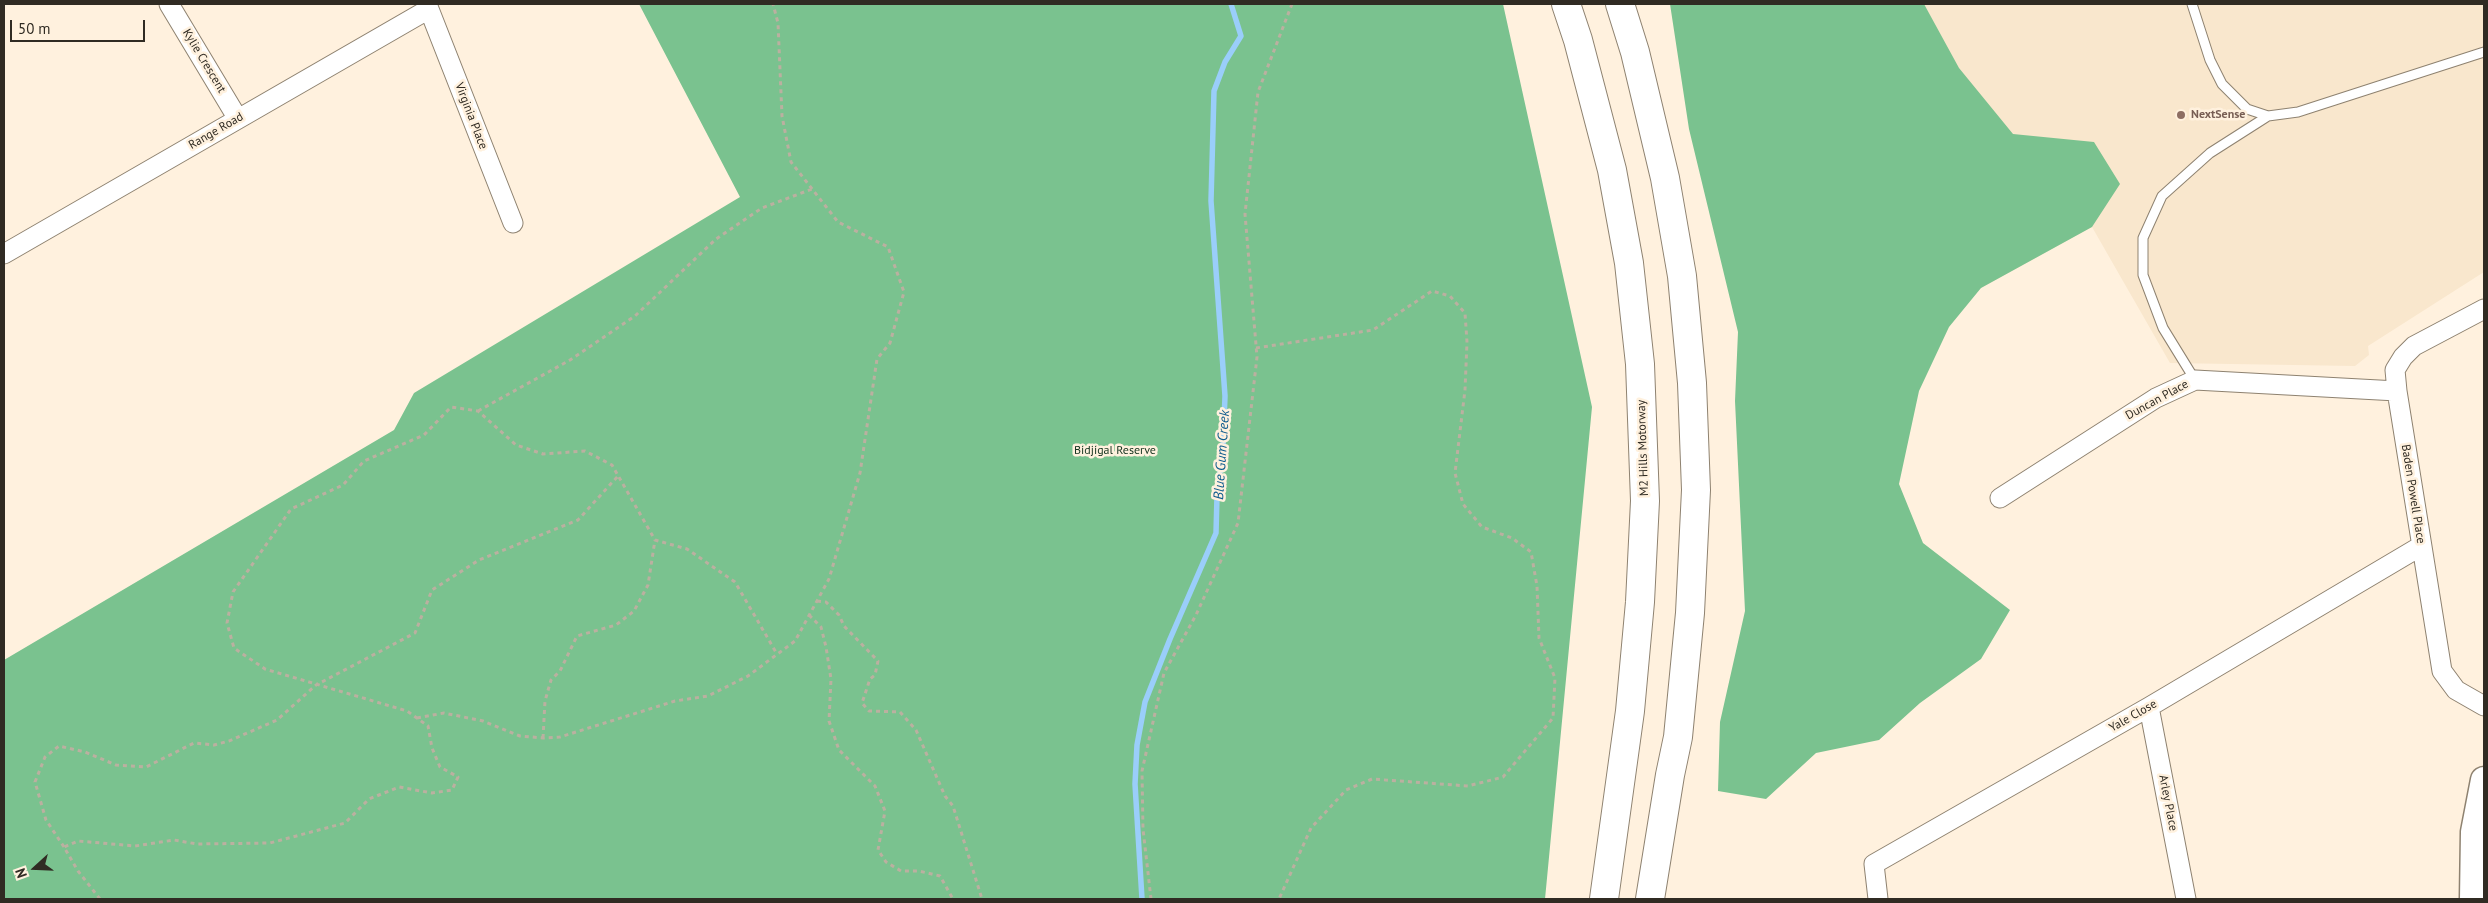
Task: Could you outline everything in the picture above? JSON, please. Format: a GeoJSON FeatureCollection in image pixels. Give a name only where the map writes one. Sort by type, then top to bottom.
{"type":"FeatureCollection","features":[{"type":"Feature","properties":{"kind":"highway","name":"M2 Hills Motorway"},"geometry":{"type":"LineString","coordinates":[[1566,4],[1578,40],[1612,170],[1629,263],[1640,364],[1645,502],[1640,602],[1623,767],[1606,888]]}},
{"type":"Feature","properties":{"kind":"highway"},"geometry":{"type":"LineString","coordinates":[[1620,4],[1635,52],[1665,178],[1682,276],[1692,384],[1696,490],[1690,613],[1678,737],[1651,892]]}},
{"type":"Feature","properties":{"kind":"main road"},"geometry":{"type":"LineString","coordinates":[[2473,899],[2474,832],[2484,780]]}},
{"type":"Feature","properties":{"kind":"street","name":"Kylie Crescent"},"geometry":{"type":"LineString","coordinates":[[169,4],[238,119]]}},
{"type":"Feature","properties":{"kind":"street","name":"Range Road"},"geometry":{"type":"LineString","coordinates":[[4,254],[238,119],[428,6]]}},
{"type":"Feature","properties":{"kind":"street","name":"Virginia Place"},"geometry":{"type":"LineString","coordinates":[[428,6],[513,223]]}},
{"type":"Feature","properties":{"kind":"street","name":"Baden Powell Place"},"geometry":{"type":"LineString","coordinates":[[2484,310],[2414,346],[2402,357],[2395,370],[2442,671],[2456,690],[2484,706]]}},
{"type":"Feature","properties":{"kind":"street","name":"Duncan Place"},"geometry":{"type":"LineString","coordinates":[[2000,498],[2156,398],[2195,380],[2397,391]]}},
{"type":"Feature","properties":{"kind":"street","name":"Yale Close"},"geometry":{"type":"LineString","coordinates":[[1878,899],[1874,864],[2149,707],[2421,546]]}},
{"type":"Feature","properties":{"kind":"street","name":"Arley Place"},"geometry":{"type":"LineString","coordinates":[[2149,707],[2186,899]]}},
{"type":"Feature","properties":{"kind":"lane"},"geometry":{"type":"LineString","coordinates":[[2192,4],[2210,60],[2222,84],[2247,109],[2268,116]]}},
{"type":"Feature","properties":{"kind":"lane"},"geometry":{"type":"LineString","coordinates":[[2195,380],[2164,328],[2142,276],[2143,238],[2162,196],[2210,153],[2268,116],[2298,112],[2484,52]]}},
{"type":"Feature","properties":{"kind":"path"},"geometry":{"type":"LineString","coordinates":[[417,718],[444,712],[483,721],[520,736],[560,737],[675,701],[708,696],[748,676],[795,641],[829,579],[860,473],[877,359],[890,343],[904,292],[888,247],[838,222],[791,162],[782,116],[778,23],[773,4]]}},
{"type":"Feature","properties":{"kind":"path"},"geometry":{"type":"LineString","coordinates":[[1151,899],[1143,829],[1142,771],[1164,673],[1196,614],[1238,523],[1256,348],[1245,214],[1258,92],[1292,4]]}},
{"type":"Feature","properties":{"kind":"path"},"geometry":{"type":"LineString","coordinates":[[478,411],[570,360],[636,316],[716,239],[762,208],[812,189]]}},
{"type":"Feature","properties":{"kind":"path"},"geometry":{"type":"LineString","coordinates":[[1256,348],[1373,330],[1432,291],[1450,296],[1465,313],[1467,342],[1465,390],[1455,473],[1463,504],[1482,526],[1512,538],[1531,552],[1536,586],[1538,638],[1555,678],[1553,718],[1503,777],[1468,786],[1372,779],[1346,790],[1311,828],[1279,899]]}},
{"type":"Feature","properties":{"kind":"path"},"geometry":{"type":"LineString","coordinates":[[64,847],[78,842],[135,846],[174,840],[197,844],[270,843],[345,823],[369,799],[399,787],[432,793],[452,790],[458,777],[440,767],[432,748],[428,726],[407,711],[265,668],[234,648],[227,623],[233,592],[291,509],[343,485],[364,461],[424,435],[451,407],[478,411],[516,445],[543,454],[585,451],[612,465],[655,540],[648,585],[634,612],[616,625],[577,636],[560,671],[551,680],[545,701],[543,738]]}},
{"type":"Feature","properties":{"kind":"path"},"geometry":{"type":"LineString","coordinates":[[100,899],[78,871],[46,820],[35,782],[45,757],[59,746],[85,752],[116,766],[146,767],[194,743],[214,745],[229,741],[277,720],[316,684],[415,633],[432,590],[479,560],[578,520],[618,476]]}},
{"type":"Feature","properties":{"kind":"path"},"geometry":{"type":"LineString","coordinates":[[655,540],[687,548],[735,582],[777,654]]}},
{"type":"Feature","properties":{"kind":"path"},"geometry":{"type":"LineString","coordinates":[[817,601],[826,602],[839,615],[844,626],[878,661],[875,675],[870,679],[862,702],[869,711],[900,712],[916,730],[945,796],[953,806],[982,899]]}},
{"type":"Feature","properties":{"kind":"path"},"geometry":{"type":"LineString","coordinates":[[809,615],[821,626],[826,647],[831,679],[829,721],[839,750],[876,786],[884,811],[878,850],[886,862],[901,871],[919,871],[940,876],[953,899]]}},
{"type":"Feature","properties":{"kind":"shaded area","name":"NextSense"},"geometry":{"type":"Polygon","coordinates":[[[1812,4],[2484,4],[2484,272],[2368,346],[2369,355],[2355,366],[2170,363],[2092,227],[1981,288],[1812,4]]]}},
{"type":"Feature","properties":{"kind":"green space","name":"Bidjigal Reserve"},"geometry":{"type":"Polygon","coordinates":[[[639,4],[1503,4],[1592,407],[1545,899],[4,899],[4,660],[394,430],[414,393],[740,197],[639,4]]]}},
{"type":"Feature","properties":{"kind":"green space"},"geometry":{"type":"Polygon","coordinates":[[[1670,4],[1924,4],[1959,68],[2013,134],[2094,142],[2120,184],[2092,227],[1981,288],[1949,327],[1919,391],[1899,484],[1923,543],[2010,610],[1981,659],[1920,703],[1879,740],[1816,753],[1766,799],[1718,791],[1720,722],[1745,611],[1735,401],[1738,332],[1689,129],[1670,4]]]}},
{"type":"Feature","properties":{"kind":"waterway","name":"Blue Gum Creek"},"geometry":{"type":"LineString","coordinates":[[1142,899],[1135,784],[1137,745],[1145,702],[1216,533],[1225,396],[1211,201],[1214,91],[1225,62],[1241,36],[1231,4]]}},
{"type":"Feature","properties":{"kind":"place","name":"NextSense"},"geometry":{"type":"Point","coordinates":[2181,115]}}]}
